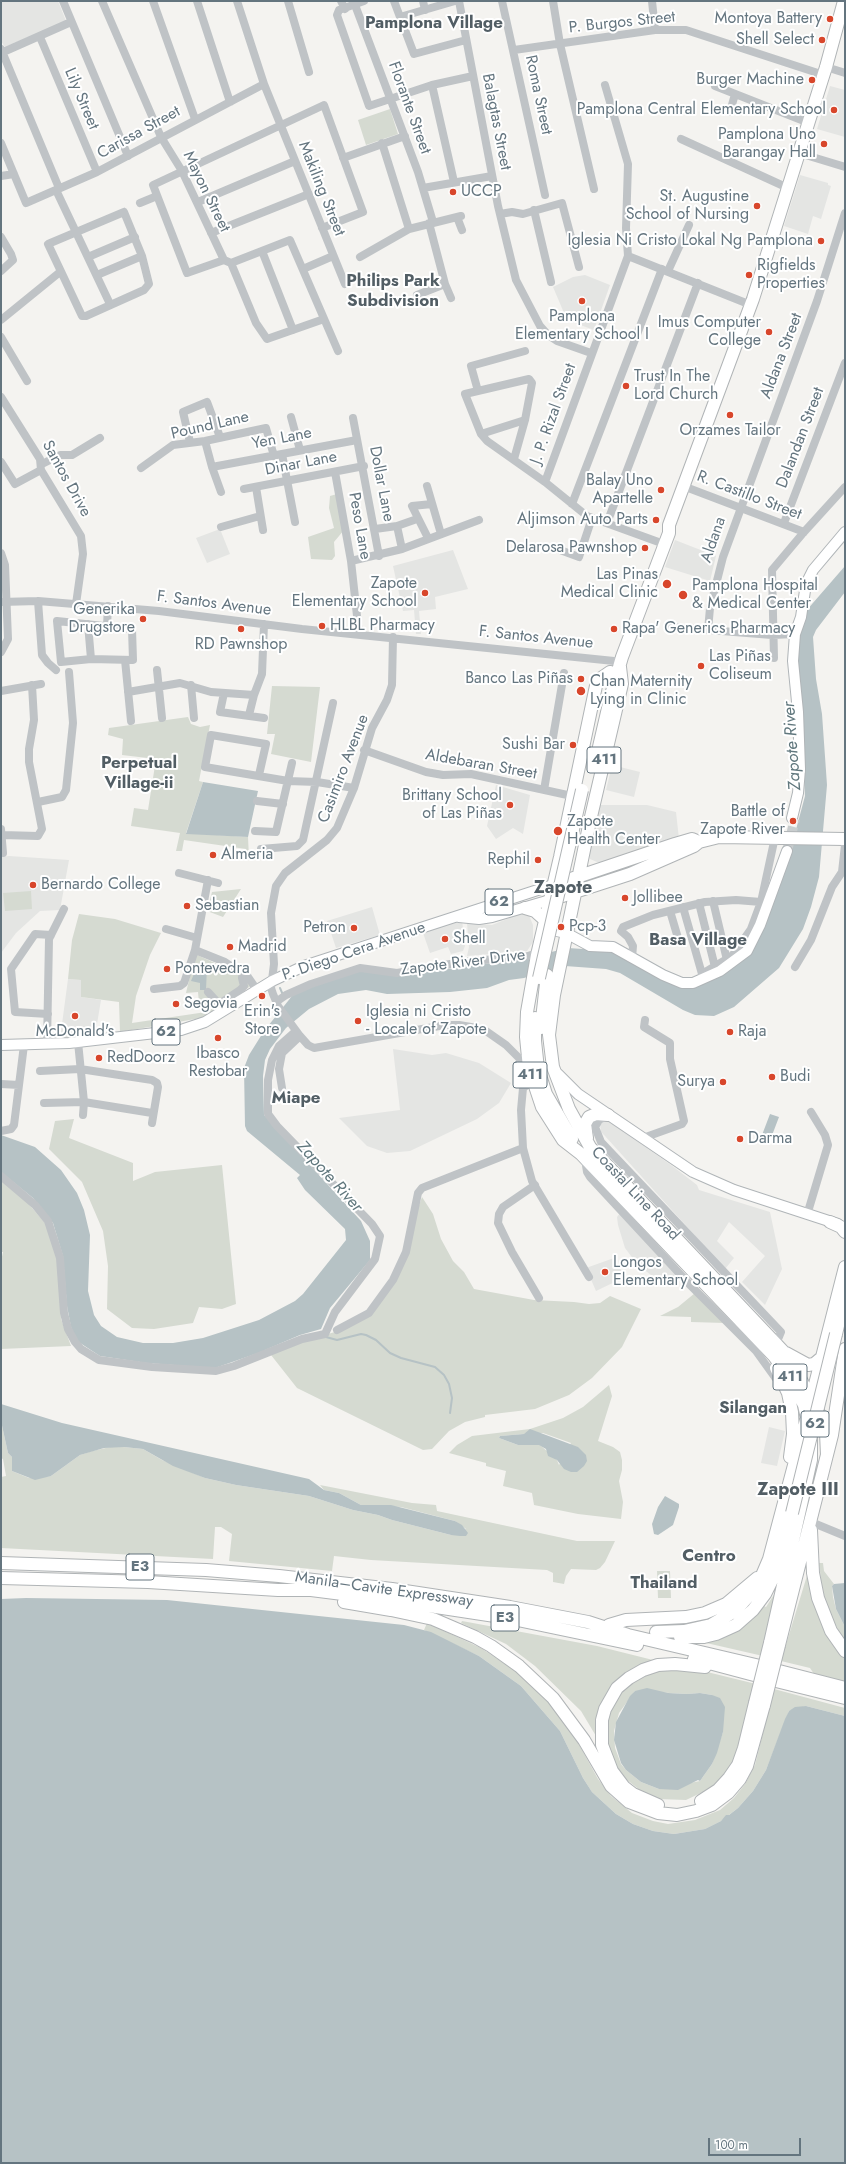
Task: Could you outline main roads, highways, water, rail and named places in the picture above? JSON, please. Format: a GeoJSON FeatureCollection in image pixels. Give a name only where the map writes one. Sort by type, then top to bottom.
{"type":"FeatureCollection","features":[{"type":"Feature","properties":{"kind":"highway","name":"411"},"geometry":{"type":"LineString","coordinates":[[585,1153],[562,1117],[552,1091],[545,1067],[542,1040],[542,1011],[547,975],[607,694],[615,667],[661,544],[669,533],[669,525],[683,486],[751,305],[825,71],[844,1]]}},
{"type":"Feature","properties":{"kind":"highway","name":"411"},"geometry":{"type":"LineString","coordinates":[[550,900],[598,681],[615,667]]}},
{"type":"Feature","properties":{"kind":"highway","name":"411"},"geometry":{"type":"LineString","coordinates":[[575,892],[622,684],[615,667]]}},
{"type":"Feature","properties":{"kind":"highway","name":"P. Diego Cera Avenue"},"geometry":{"type":"LineString","coordinates":[[550,900],[630,874],[694,846],[699,842],[719,837],[845,839]]}},
{"type":"Feature","properties":{"kind":"highway","name":"P. Diego Cera Avenue"},"geometry":{"type":"LineString","coordinates":[[553,884],[692,839],[699,842]]}},
{"type":"Feature","properties":{"kind":"highway"},"geometry":{"type":"LineString","coordinates":[[560,858],[560,865],[565,870],[571,870],[582,858],[589,866],[602,869]]}},
{"type":"Feature","properties":{"kind":"highway","name":"Coastal Line Road"},"geometry":{"type":"LineString","coordinates":[[575,892],[558,974],[549,1035],[553,1067],[585,1153]]}},
{"type":"Feature","properties":{"kind":"highway","name":"Coastal Line Road"},"geometry":{"type":"LineString","coordinates":[[550,900],[532,980],[526,1037],[528,1068],[542,1107],[553,1127],[563,1140],[585,1153],[679,1250],[779,1347],[811,1398],[825,1428],[827,1455]]}},
{"type":"Feature","properties":{"kind":"highway"},"geometry":{"type":"LineString","coordinates":[[525,908],[535,911],[545,920],[552,911],[562,914],[569,920]]}},
{"type":"Feature","properties":{"kind":"highway"},"geometry":{"type":"LineString","coordinates":[[585,1153],[585,1127],[587,1120],[596,1114],[608,1115]]}},
{"type":"Feature","properties":{"kind":"highway"},"geometry":{"type":"LineString","coordinates":[[830,1222],[841,1227],[845,1232]]}},
{"type":"Feature","properties":{"kind":"highway","name":"Coastal Line Road"},"geometry":{"type":"LineString","coordinates":[[679,1250],[786,1371],[807,1414]]}},
{"type":"Feature","properties":{"kind":"highway","name":"62"},"geometry":{"type":"LineString","coordinates":[[765,1571],[774,1544],[819,1363],[845,1267]]}},
{"type":"Feature","properties":{"kind":"highway","name":"62"},"geometry":{"type":"LineString","coordinates":[[656,1632],[682,1637],[704,1637],[726,1630],[746,1617],[760,1602],[772,1581],[792,1513],[845,1296]]}},
{"type":"Feature","properties":{"kind":"highway"},"geometry":{"type":"LineString","coordinates":[[763,1345],[788,1393],[792,1412],[793,1434],[788,1486]]}},
{"type":"Feature","properties":{"kind":"highway"},"geometry":{"type":"LineString","coordinates":[[779,1347],[808,1365],[819,1363],[822,1385],[828,1390],[833,1387],[841,1370]]}},
{"type":"Feature","properties":{"kind":"highway","name":"62"},"geometry":{"type":"LineString","coordinates":[[811,1524],[835,1416],[845,1349]]}},
{"type":"Feature","properties":{"kind":"highway"},"geometry":{"type":"LineString","coordinates":[[278,1590],[419,1616],[452,1626],[486,1643],[519,1666],[553,1698],[574,1725],[604,1776],[616,1790],[638,1806],[658,1813],[677,1815],[696,1811],[712,1805],[728,1793],[740,1779],[747,1766],[774,1644],[811,1460],[811,1436],[807,1414]]}},
{"type":"Feature","properties":{"kind":"highway"},"geometry":{"type":"LineString","coordinates":[[774,1644],[811,1524]]}},
{"type":"Feature","properties":{"kind":"highway"},"geometry":{"type":"LineString","coordinates":[[811,1524],[813,1543],[813,1573],[818,1598],[831,1631],[845,1651]]}},
{"type":"Feature","properties":{"kind":"highway","name":"Manila–Cavite Expressway"},"geometry":{"type":"LineString","coordinates":[[1,1562],[149,1567],[286,1577],[438,1596],[588,1622],[628,1635],[759,1672],[728,1669],[647,1647],[508,1618],[368,1597],[311,1590],[278,1590],[197,1584],[1,1578]]}},
{"type":"Feature","properties":{"kind":"highway"},"geometry":{"type":"LineString","coordinates":[[588,1622],[656,1632],[693,1630],[719,1622],[735,1611],[752,1594],[765,1571]]}},
{"type":"Feature","properties":{"kind":"highway"},"geometry":{"type":"LineString","coordinates":[[608,1625],[626,1620],[686,1618],[706,1613],[726,1604],[765,1571]]}},
{"type":"Feature","properties":{"kind":"highway"},"geometry":{"type":"LineString","coordinates":[[728,1669],[675,1664],[658,1665],[635,1674],[617,1688],[605,1709],[601,1733],[606,1758],[619,1781],[633,1794],[661,1806],[686,1806],[707,1799],[729,1778],[738,1765],[760,1704]]}},
{"type":"Feature","properties":{"kind":"highway"},"geometry":{"type":"LineString","coordinates":[[845,1688],[778,1676],[845,1698]]}},
{"type":"Feature","properties":{"kind":"main road"},"geometry":{"type":"LineString","coordinates":[[794,818],[798,793],[800,756],[798,712],[794,687],[795,634],[801,617],[806,584],[813,570],[845,532]]}},
{"type":"Feature","properties":{"kind":"main road"},"geometry":{"type":"LineString","coordinates":[[545,920],[565,939],[590,946],[612,947],[664,975],[688,984],[704,979],[728,966],[740,957],[751,945],[763,918],[785,853]]}},
{"type":"Feature","properties":{"kind":"main road","name":"P. Diego Cera Avenue"},"geometry":{"type":"LineString","coordinates":[[1,1045],[78,1042],[181,1030],[206,1022],[250,985],[272,981],[304,966],[553,884]]}},
{"type":"Feature","properties":{"kind":"main road","name":"P. Diego Cera Avenue"},"geometry":{"type":"LineString","coordinates":[[456,916],[479,919],[525,908],[550,900]]}},
{"type":"Feature","properties":{"kind":"main road"},"geometry":{"type":"LineString","coordinates":[[553,1067],[570,1088],[682,1166],[713,1182],[807,1215],[845,1226]]}},
{"type":"Feature","properties":{"kind":"waterway"},"geometry":{"type":"LineString","coordinates":[[280,988],[283,995]]}},
{"type":"Feature","properties":{"kind":"waterway"},"geometry":{"type":"LineString","coordinates":[[326,1337],[337,1340],[361,1334],[366,1335],[376,1340],[390,1353],[401,1358],[435,1367],[444,1375],[449,1384],[452,1398],[450,1413]]}},
{"type":"Feature","properties":{"kind":"tunnel"},"geometry":{"type":"LineString","coordinates":[[787,851],[795,819]]}},
{"type":"Feature","properties":{"kind":"place","name":"Montoya Battery"},"geometry":{"type":"Point","coordinates":[830,19]}},
{"type":"Feature","properties":{"kind":"place","name":"Shell Select"},"geometry":{"type":"Point","coordinates":[822,40]}},
{"type":"Feature","properties":{"kind":"place","name":"Burger Machine"},"geometry":{"type":"Point","coordinates":[812,80]}},
{"type":"Feature","properties":{"kind":"place","name":"Pamplona Central Elementary School"},"geometry":{"type":"Point","coordinates":[834,110]}},
{"type":"Feature","properties":{"kind":"place","name":"Pamplona Uno Barangay Hall"},"geometry":{"type":"Point","coordinates":[824,144]}},
{"type":"Feature","properties":{"kind":"place","name":"UCCP"},"geometry":{"type":"Point","coordinates":[453,192]}},
{"type":"Feature","properties":{"kind":"place","name":"St. Augustine School of Nursing"},"geometry":{"type":"Point","coordinates":[757,206]}},
{"type":"Feature","properties":{"kind":"place","name":"Iglesia Ni Cristo Lokal Ng Pamplona"},"geometry":{"type":"Point","coordinates":[821,241]}},
{"type":"Feature","properties":{"kind":"place","name":"Rigfields Properties"},"geometry":{"type":"Point","coordinates":[749,275]}},
{"type":"Feature","properties":{"kind":"place","name":"Pamplona Elementary School I"},"geometry":{"type":"Point","coordinates":[582,301]}},
{"type":"Feature","properties":{"kind":"place","name":"Imus Computer College"},"geometry":{"type":"Point","coordinates":[769,332]}},
{"type":"Feature","properties":{"kind":"place","name":"Trust In The Lord Church"},"geometry":{"type":"Point","coordinates":[626,386]}},
{"type":"Feature","properties":{"kind":"place","name":"Orzames Tailor"},"geometry":{"type":"Point","coordinates":[730,415]}},
{"type":"Feature","properties":{"kind":"place","name":"Balay Uno Apartelle"},"geometry":{"type":"Point","coordinates":[661,490]}},
{"type":"Feature","properties":{"kind":"place","name":"Aljimson Auto Parts"},"geometry":{"type":"Point","coordinates":[656,520]}},
{"type":"Feature","properties":{"kind":"place","name":"Delarosa Pawnshop"},"geometry":{"type":"Point","coordinates":[645,548]}},
{"type":"Feature","properties":{"kind":"place","name":"Las Pinas Medical Clinic"},"geometry":{"type":"Point","coordinates":[667,584]}},
{"type":"Feature","properties":{"kind":"place","name":"Zapote Elementary School"},"geometry":{"type":"Point","coordinates":[425,593]}},
{"type":"Feature","properties":{"kind":"place","name":"Pamplona Hospital & Medical Center"},"geometry":{"type":"Point","coordinates":[683,595]}},
{"type":"Feature","properties":{"kind":"place","name":"Generika Drugstore"},"geometry":{"type":"Point","coordinates":[143,619]}},
{"type":"Feature","properties":{"kind":"place","name":"HLBL Pharmacy"},"geometry":{"type":"Point","coordinates":[322,626]}},
{"type":"Feature","properties":{"kind":"place","name":"RD Pawnshop"},"geometry":{"type":"Point","coordinates":[241,629]}},
{"type":"Feature","properties":{"kind":"place","name":"Rapa' Generics Pharmacy"},"geometry":{"type":"Point","coordinates":[614,629]}},
{"type":"Feature","properties":{"kind":"place","name":"Las Piñas Coliseum"},"geometry":{"type":"Point","coordinates":[701,666]}},
{"type":"Feature","properties":{"kind":"place","name":"Banco Las Piñas"},"geometry":{"type":"Point","coordinates":[581,679]}},
{"type":"Feature","properties":{"kind":"place","name":"Chan Maternity Lying in Clinic"},"geometry":{"type":"Point","coordinates":[581,691]}},
{"type":"Feature","properties":{"kind":"place","name":"Sushi Bar"},"geometry":{"type":"Point","coordinates":[573,745]}},
{"type":"Feature","properties":{"kind":"place","name":"Brittany School of Las Piñas"},"geometry":{"type":"Point","coordinates":[510,805]}},
{"type":"Feature","properties":{"kind":"place","name":"Battle of Zapote River"},"geometry":{"type":"Point","coordinates":[793,821]}},
{"type":"Feature","properties":{"kind":"place","name":"Zapote Health Center"},"geometry":{"type":"Point","coordinates":[558,831]}},
{"type":"Feature","properties":{"kind":"place","name":"Almeria"},"geometry":{"type":"Point","coordinates":[213,855]}},
{"type":"Feature","properties":{"kind":"place","name":"Rephil"},"geometry":{"type":"Point","coordinates":[538,860]}},
{"type":"Feature","properties":{"kind":"place","name":"Bernardo College"},"geometry":{"type":"Point","coordinates":[33,885]}},
{"type":"Feature","properties":{"kind":"place","name":"Jollibee"},"geometry":{"type":"Point","coordinates":[625,898]}},
{"type":"Feature","properties":{"kind":"place","name":"Sebastian"},"geometry":{"type":"Point","coordinates":[187,906]}},
{"type":"Feature","properties":{"kind":"place","name":"Pcp-3"},"geometry":{"type":"Point","coordinates":[561,927]}},
{"type":"Feature","properties":{"kind":"place","name":"Petron"},"geometry":{"type":"Point","coordinates":[354,928]}},
{"type":"Feature","properties":{"kind":"place","name":"Shell"},"geometry":{"type":"Point","coordinates":[445,939]}},
{"type":"Feature","properties":{"kind":"place","name":"Madrid"},"geometry":{"type":"Point","coordinates":[230,947]}},
{"type":"Feature","properties":{"kind":"place","name":"Pontevedra"},"geometry":{"type":"Point","coordinates":[167,969]}},
{"type":"Feature","properties":{"kind":"place","name":"Erin's Store"},"geometry":{"type":"Point","coordinates":[262,996]}},
{"type":"Feature","properties":{"kind":"place","name":"Segovia"},"geometry":{"type":"Point","coordinates":[176,1004]}},
{"type":"Feature","properties":{"kind":"place","name":"McDonald's"},"geometry":{"type":"Point","coordinates":[75,1016]}},
{"type":"Feature","properties":{"kind":"place","name":"Iglesia ni Cristo - Locale of Zapote"},"geometry":{"type":"Point","coordinates":[358,1021]}},
{"type":"Feature","properties":{"kind":"place","name":"Raja"},"geometry":{"type":"Point","coordinates":[730,1032]}},
{"type":"Feature","properties":{"kind":"place","name":"Ibasco Restobar"},"geometry":{"type":"Point","coordinates":[218,1038]}},
{"type":"Feature","properties":{"kind":"place","name":"RedDoorz"},"geometry":{"type":"Point","coordinates":[99,1058]}},
{"type":"Feature","properties":{"kind":"place","name":"Budi"},"geometry":{"type":"Point","coordinates":[772,1077]}},
{"type":"Feature","properties":{"kind":"place","name":"Surya"},"geometry":{"type":"Point","coordinates":[723,1082]}},
{"type":"Feature","properties":{"kind":"place","name":"Darma"},"geometry":{"type":"Point","coordinates":[740,1139]}},
{"type":"Feature","properties":{"kind":"place","name":"Longos Elementary School"},"geometry":{"type":"Point","coordinates":[605,1272]}},
{"type":"Feature","properties":{"kind":"district","name":"Pamplona Village"},"geometry":{"type":"Point","coordinates":[434,24]}},
{"type":"Feature","properties":{"kind":"district","name":"Philips Park Subdivision"},"geometry":{"type":"Point","coordinates":[393,292]}},
{"type":"Feature","properties":{"kind":"district","name":"Perpetual Village-ii"},"geometry":{"type":"Point","coordinates":[139,774]}},
{"type":"Feature","properties":{"kind":"district","name":"Zapote"},"geometry":{"type":"Point","coordinates":[563,889]}},
{"type":"Feature","properties":{"kind":"district","name":"Basa Village"},"geometry":{"type":"Point","coordinates":[698,941]}},
{"type":"Feature","properties":{"kind":"district","name":"Miape"},"geometry":{"type":"Point","coordinates":[296,1099]}},
{"type":"Feature","properties":{"kind":"district","name":"Silangan"},"geometry":{"type":"Point","coordinates":[753,1409]}},
{"type":"Feature","properties":{"kind":"district","name":"Zapote III"},"geometry":{"type":"Point","coordinates":[798,1491]}},
{"type":"Feature","properties":{"kind":"district","name":"Centro"},"geometry":{"type":"Point","coordinates":[709,1557]}},
{"type":"Feature","properties":{"kind":"district","name":"Thailand"},"geometry":{"type":"Point","coordinates":[664,1584]}},
{"type":"Feature","properties":{"kind":"water label","name":"Zapote River"},"geometry":{"type":"Point","coordinates":[793,746]}},
{"type":"Feature","properties":{"kind":"water label","name":"Zapote River"},"geometry":{"type":"Point","coordinates":[329,1177]}}]}
